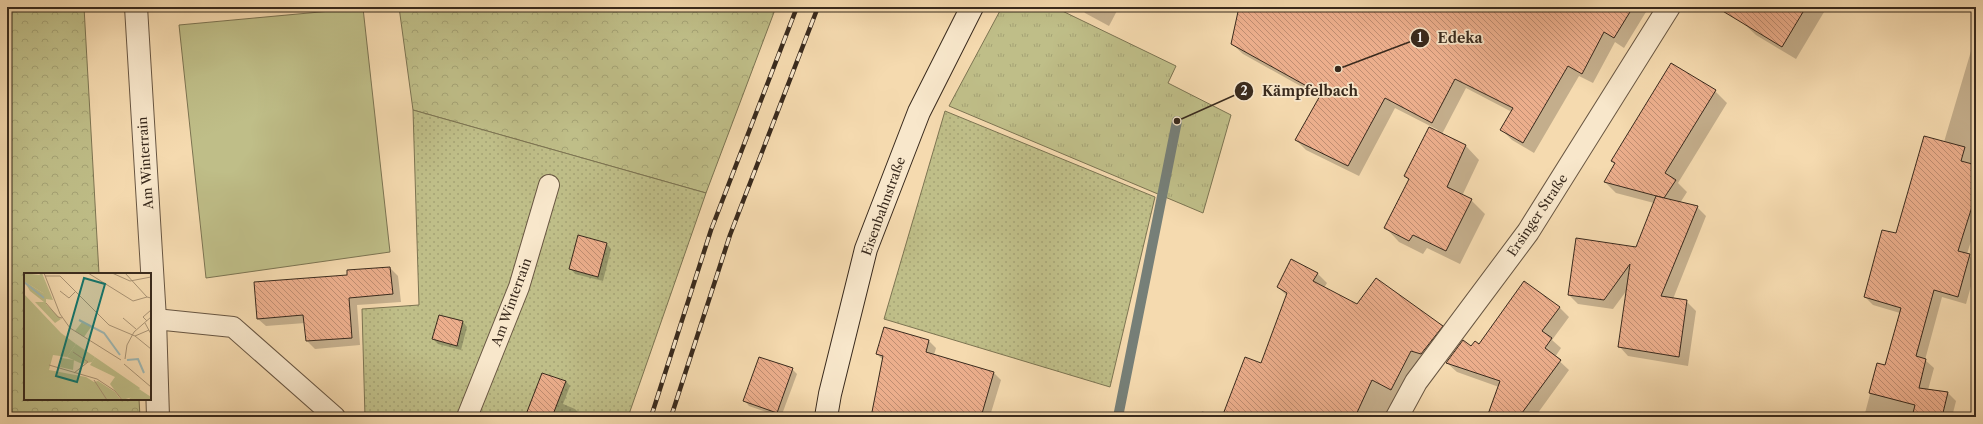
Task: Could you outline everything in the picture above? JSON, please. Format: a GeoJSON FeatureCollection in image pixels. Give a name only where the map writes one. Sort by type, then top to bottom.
{"type":"FeatureCollection","features":[{"type":"Feature","properties":{"kind":"street","name":"Am Winterrain"},"geometry":{"type":"LineString","coordinates":[[136,7],[155,319],[158,417]]}},
{"type":"Feature","properties":{"kind":"street","name":"Eisenbahnstraße"},"geometry":{"type":"LineString","coordinates":[[826,417],[830,394],[866,249],[918,112],[972,7]]}},
{"type":"Feature","properties":{"kind":"street","name":"Ersinger Straße"},"geometry":{"type":"LineString","coordinates":[[1397,417],[1416,382],[1528,232],[1669,7]]}},
{"type":"Feature","properties":{"kind":"lane","name":"Am Winterrain"},"geometry":{"type":"LineString","coordinates":[[467,417],[519,287],[549,185]]}},
{"type":"Feature","properties":{"kind":"lane"},"geometry":{"type":"LineString","coordinates":[[155,319],[233,326],[335,417]]}},
{"type":"Feature","properties":{"kind":"green space"},"geometry":{"type":"Polygon","coordinates":[[[7,7],[84,7],[99,273],[24,273],[24,400],[139,400],[140,417],[7,417],[7,7]]]}},
{"type":"Feature","properties":{"kind":"green space"},"geometry":{"type":"Polygon","coordinates":[[[399,7],[776,7],[706,193],[413,110],[399,7]]]}},
{"type":"Feature","properties":{"kind":"green space"},"geometry":{"type":"Polygon","coordinates":[[[1002,7],[1054,7],[1176,66],[1168,83],[1231,115],[1203,213],[949,106],[1002,7]]]}},
{"type":"Feature","properties":{"kind":"green space"},"geometry":{"type":"Polygon","coordinates":[[[363,8],[390,252],[206,278],[179,25],[363,8]]]}},
{"type":"Feature","properties":{"kind":"green space"},"geometry":{"type":"Polygon","coordinates":[[[413,110],[706,193],[628,417],[365,417],[362,309],[419,305],[413,110]]]}},
{"type":"Feature","properties":{"kind":"green space"},"geometry":{"type":"Polygon","coordinates":[[[945,111],[1155,197],[1110,387],[884,319],[945,111]]]}},
{"type":"Feature","properties":{"kind":"building"},"geometry":{"type":"Polygon","coordinates":[[[1239,7],[1633,7],[1614,38],[1604,32],[1582,74],[1568,66],[1523,143],[1500,130],[1513,108],[1455,79],[1432,123],[1385,98],[1348,166],[1295,140],[1321,94],[1231,44],[1239,7]]]}},
{"type":"Feature","properties":{"kind":"building"},"geometry":{"type":"Polygon","coordinates":[[[1716,7],[1806,7],[1782,47],[1716,7]]]}},
{"type":"Feature","properties":{"kind":"building"},"geometry":{"type":"Polygon","coordinates":[[[1671,63],[1716,90],[1665,173],[1676,180],[1664,198],[1604,182],[1615,163],[1611,161],[1671,63]]]}},
{"type":"Feature","properties":{"kind":"building"},"geometry":{"type":"Polygon","coordinates":[[[1429,127],[1466,145],[1447,187],[1472,199],[1446,251],[1413,235],[1409,241],[1384,228],[1409,179],[1404,176],[1429,127]]]}},
{"type":"Feature","properties":{"kind":"building"},"geometry":{"type":"Polygon","coordinates":[[[1924,136],[1965,147],[1961,161],[1976,165],[1976,194],[1958,251],[1970,254],[1958,297],[1934,290],[1916,356],[1926,359],[1919,388],[1948,392],[1942,417],[1912,417],[1915,405],[1869,393],[1877,363],[1885,365],[1901,308],[1864,297],[1882,230],[1896,233],[1924,136]]]}},
{"type":"Feature","properties":{"kind":"building"},"geometry":{"type":"Polygon","coordinates":[[[1656,196],[1698,206],[1661,296],[1687,300],[1679,357],[1618,347],[1630,264],[1604,300],[1568,295],[1576,238],[1636,247],[1656,196]]]}},
{"type":"Feature","properties":{"kind":"building"},"geometry":{"type":"Polygon","coordinates":[[[578,235],[607,243],[598,277],[569,269],[578,235]]]}},
{"type":"Feature","properties":{"kind":"building"},"geometry":{"type":"Polygon","coordinates":[[[1291,259],[1318,273],[1313,281],[1357,304],[1376,278],[1443,326],[1421,354],[1411,351],[1391,390],[1372,380],[1355,417],[1222,417],[1245,357],[1261,363],[1287,293],[1277,287],[1291,259]]]}},
{"type":"Feature","properties":{"kind":"building"},"geometry":{"type":"Polygon","coordinates":[[[390,267],[393,294],[349,298],[352,338],[306,341],[303,315],[257,319],[254,282],[347,275],[347,270],[390,267]]]}},
{"type":"Feature","properties":{"kind":"building"},"geometry":{"type":"Polygon","coordinates":[[[1524,281],[1560,307],[1542,331],[1552,338],[1545,348],[1561,360],[1519,417],[1487,417],[1500,381],[1446,363],[1463,340],[1471,346],[1475,341],[1479,344],[1524,281]]]}},
{"type":"Feature","properties":{"kind":"building"},"geometry":{"type":"Polygon","coordinates":[[[439,315],[463,321],[457,346],[432,339],[439,315]]]}},
{"type":"Feature","properties":{"kind":"building"},"geometry":{"type":"Polygon","coordinates":[[[884,327],[929,340],[926,352],[994,372],[981,417],[871,417],[883,356],[876,354],[884,327]]]}},
{"type":"Feature","properties":{"kind":"building"},"geometry":{"type":"Polygon","coordinates":[[[759,357],[793,368],[777,413],[743,401],[759,357]]]}},
{"type":"Feature","properties":{"kind":"building"},"geometry":{"type":"Polygon","coordinates":[[[542,373],[566,381],[552,417],[525,417],[542,373]]]}},
{"type":"Feature","properties":{"kind":"waterway"},"geometry":{"type":"LineString","coordinates":[[1118,417],[1177,121]]}},
{"type":"Feature","properties":{"kind":"railway"},"geometry":{"type":"LineString","coordinates":[[651,417],[711,230],[797,7]]}},
{"type":"Feature","properties":{"kind":"railway"},"geometry":{"type":"LineString","coordinates":[[671,417],[730,235],[818,7]]}},
{"type":"Feature","properties":{"kind":"place","name":"Edeka"},"geometry":{"type":"Point","coordinates":[1338,69]}},
{"type":"Feature","properties":{"kind":"place","name":"Kämpfelbach"},"geometry":{"type":"Point","coordinates":[1177,121]}}]}
